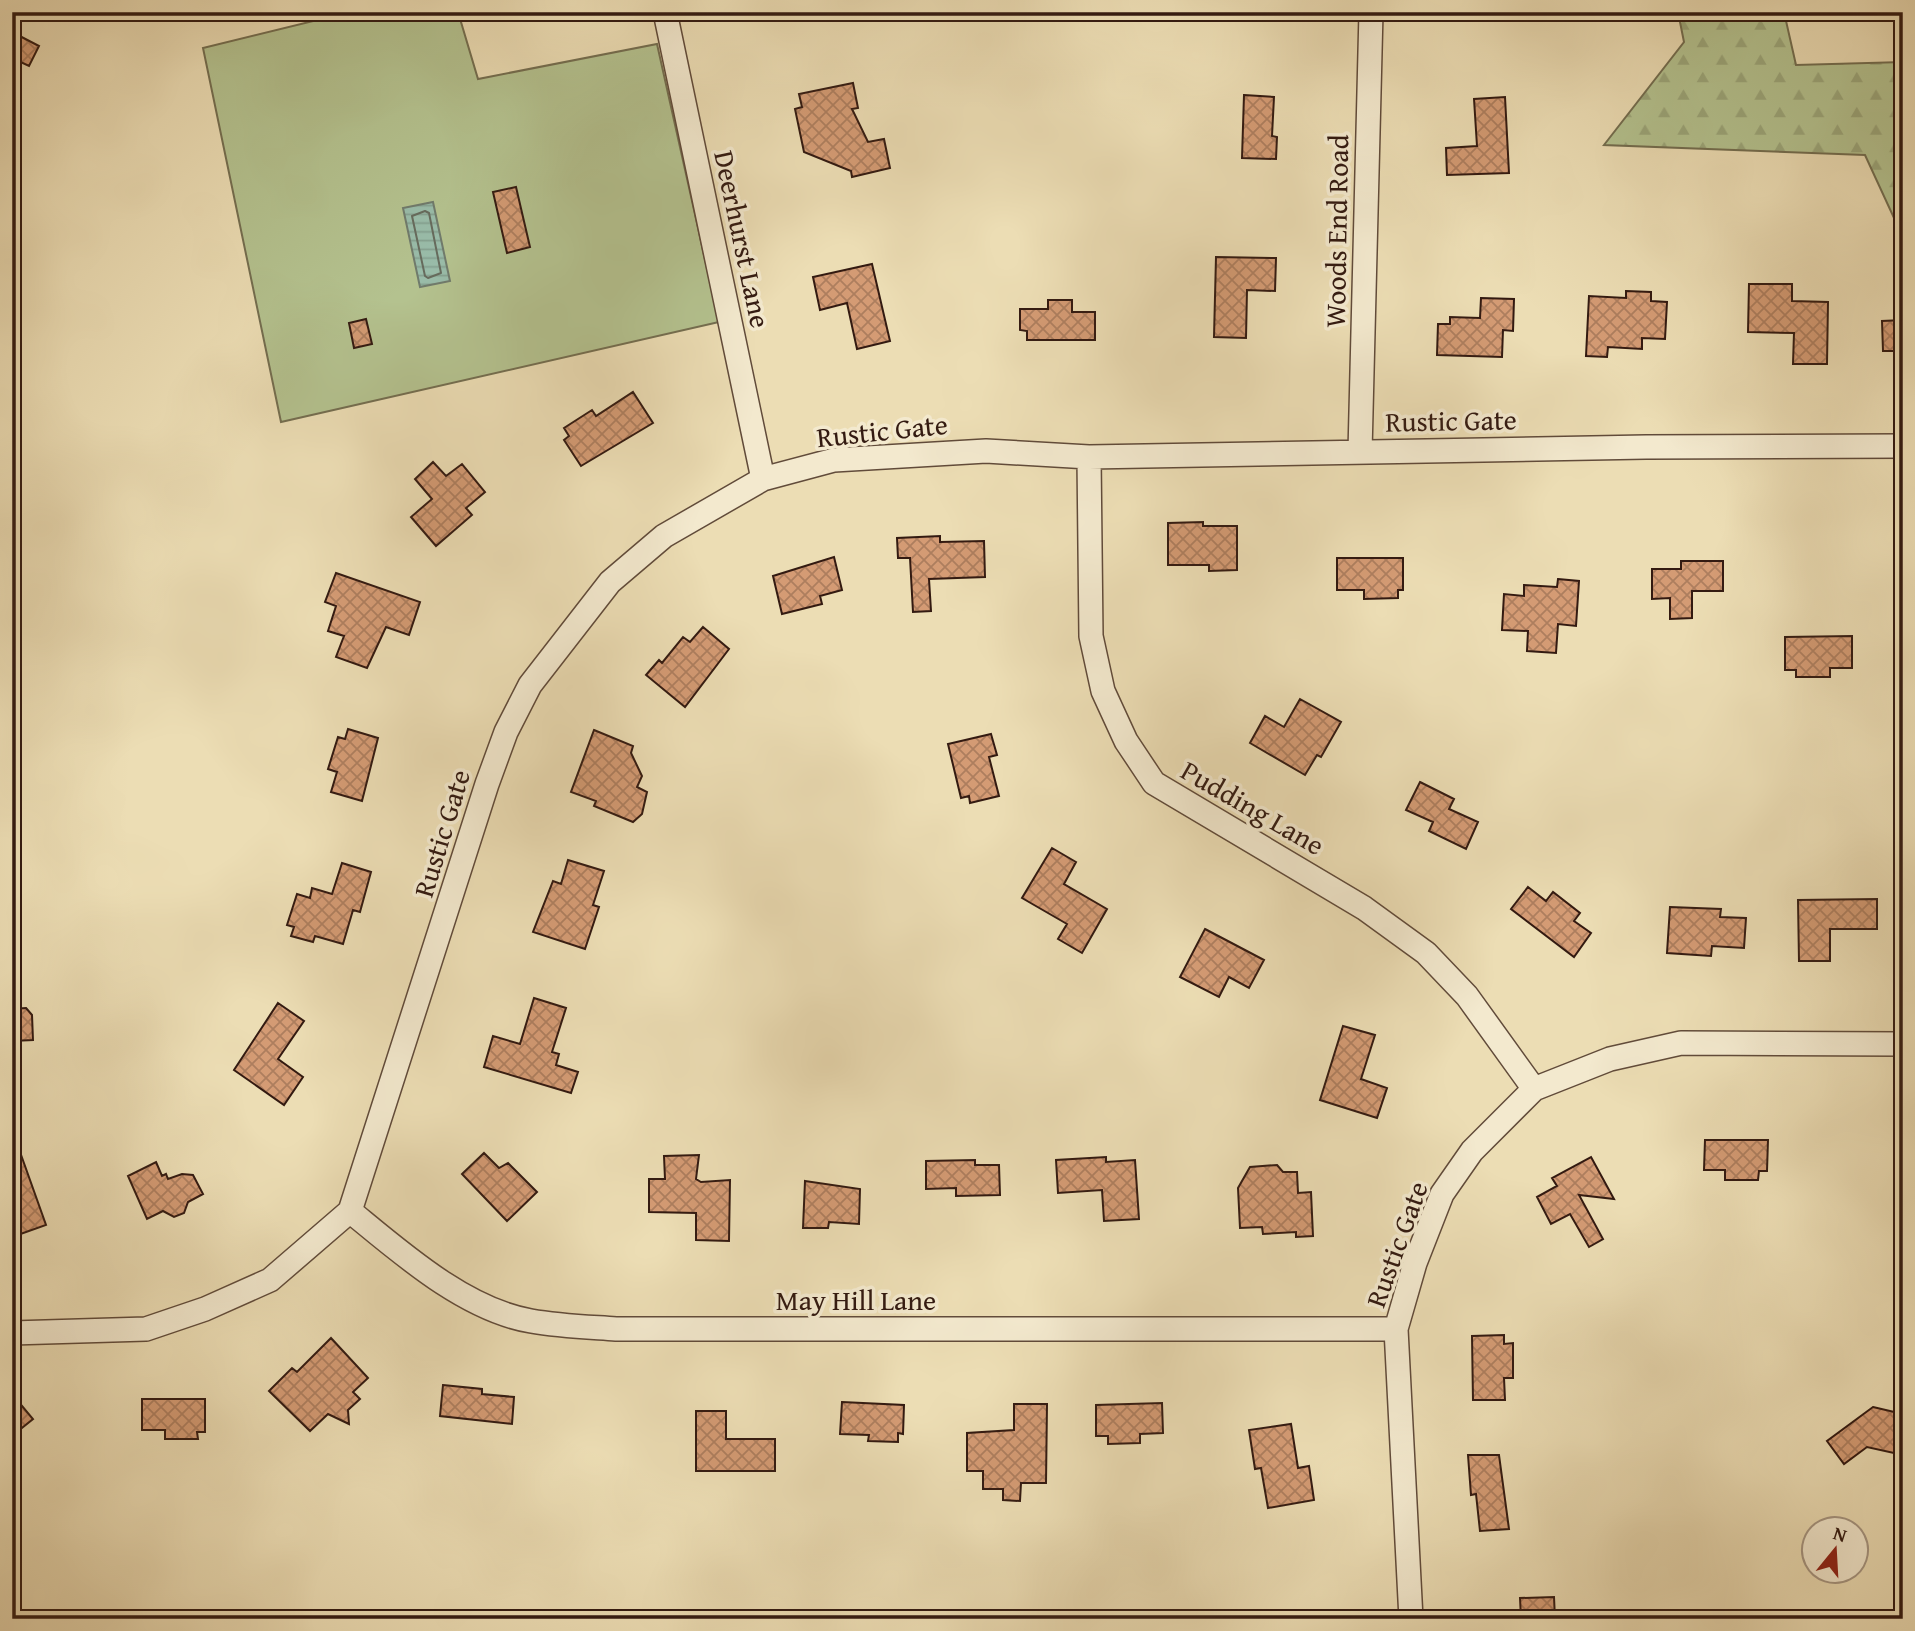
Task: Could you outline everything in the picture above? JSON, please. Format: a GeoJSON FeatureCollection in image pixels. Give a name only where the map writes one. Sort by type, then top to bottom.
{"type":"FeatureCollection","features":[{"type":"Feature","properties":{"kind":"street","name":"Deerhurst Lane"},"geometry":{"type":"LineString","coordinates":[[665,12],[763,479]]}},
{"type":"Feature","properties":{"kind":"street","name":"Woods End Road"},"geometry":{"type":"LineString","coordinates":[[1360,452],[1371,12]]}},
{"type":"Feature","properties":{"kind":"street","name":"Rustic Gate"},"geometry":{"type":"LineString","coordinates":[[350,1211],[487,784],[506,732],[530,685],[610,582],[664,536],[763,479],[834,460],[905,454],[986,452],[1088,457],[1903,446]]}},
{"type":"Feature","properties":{"kind":"street","name":"Pudding Lane"},"geometry":{"type":"LineString","coordinates":[[1088,457],[1091,636],[1103,691],[1126,741],[1154,783],[1364,908],[1426,953],[1467,996],[1534,1089]]}},
{"type":"Feature","properties":{"kind":"street","name":"Rustic Gate"},"geometry":{"type":"LineString","coordinates":[[1411,1619],[1396,1329],[1415,1263],[1442,1194],[1472,1151],[1534,1089],[1610,1059],[1681,1042],[1903,1044]]}},
{"type":"Feature","properties":{"kind":"street"},"geometry":{"type":"LineString","coordinates":[[12,1333],[145,1329],[205,1309],[270,1280],[350,1211]]}},
{"type":"Feature","properties":{"kind":"street","name":"May Hill Lane"},"geometry":{"type":"LineString","coordinates":[[350,1211],[414,1263],[465,1297],[529,1321],[616,1329],[1396,1329]]}},
{"type":"Feature","properties":{"kind":"green space"},"geometry":{"type":"Polygon","coordinates":[[[350,12],[458,12],[478,79],[657,44],[719,322],[281,422],[203,48],[350,12]]]}},
{"type":"Feature","properties":{"kind":"green space"},"geometry":{"type":"Polygon","coordinates":[[[1678,12],[1784,12],[1796,65],[1903,62],[1903,218],[1894,218],[1865,155],[1604,145],[1684,42],[1678,12]]]}},
{"type":"Feature","properties":{"kind":"water"},"geometry":{"type":"Polygon","coordinates":[[[433,202],[450,281],[420,287],[403,208],[433,202]]]}},
{"type":"Feature","properties":{"kind":"building"},"geometry":{"type":"Polygon","coordinates":[[[12,32],[39,46],[29,66],[12,58],[12,32]]]}},
{"type":"Feature","properties":{"kind":"building"},"geometry":{"type":"Polygon","coordinates":[[[853,83],[858,108],[852,109],[868,142],[884,139],[890,168],[852,177],[851,171],[804,152],[795,109],[802,107],[799,94],[853,83]]]}},
{"type":"Feature","properties":{"kind":"building"},"geometry":{"type":"Polygon","coordinates":[[[1244,95],[1274,97],[1272,136],[1277,137],[1276,159],[1242,158],[1244,95]]]}},
{"type":"Feature","properties":{"kind":"building"},"geometry":{"type":"Polygon","coordinates":[[[1505,97],[1509,173],[1447,175],[1446,148],[1477,146],[1474,99],[1505,97]]]}},
{"type":"Feature","properties":{"kind":"building"},"geometry":{"type":"Polygon","coordinates":[[[516,187],[530,247],[507,253],[493,192],[516,187]]]}},
{"type":"Feature","properties":{"kind":"building"},"geometry":{"type":"Polygon","coordinates":[[[1216,257],[1276,258],[1275,291],[1247,290],[1246,338],[1214,337],[1216,257]]]}},
{"type":"Feature","properties":{"kind":"building"},"geometry":{"type":"Polygon","coordinates":[[[872,264],[890,341],[857,349],[847,303],[820,310],[813,277],[872,264]]]}},
{"type":"Feature","properties":{"kind":"building"},"geometry":{"type":"Polygon","coordinates":[[[1749,284],[1792,284],[1792,301],[1828,302],[1827,364],[1793,364],[1794,333],[1748,332],[1749,284]]]}},
{"type":"Feature","properties":{"kind":"building"},"geometry":{"type":"Polygon","coordinates":[[[1626,291],[1651,292],[1651,301],[1667,302],[1665,339],[1642,338],[1642,349],[1608,347],[1607,357],[1586,356],[1589,296],[1626,298],[1626,291]]]}},
{"type":"Feature","properties":{"kind":"building"},"geometry":{"type":"Polygon","coordinates":[[[1481,298],[1514,299],[1513,331],[1503,330],[1502,357],[1437,355],[1438,324],[1450,324],[1450,317],[1480,318],[1481,298]]]}},
{"type":"Feature","properties":{"kind":"building"},"geometry":{"type":"Polygon","coordinates":[[[1048,300],[1072,300],[1072,312],[1095,312],[1095,340],[1027,340],[1027,331],[1020,330],[1020,309],[1048,309],[1048,300]]]}},
{"type":"Feature","properties":{"kind":"building"},"geometry":{"type":"Polygon","coordinates":[[[366,319],[372,344],[354,348],[349,323],[366,319]]]}},
{"type":"Feature","properties":{"kind":"building"},"geometry":{"type":"Polygon","coordinates":[[[1903,320],[1903,351],[1883,351],[1882,321],[1903,320]]]}},
{"type":"Feature","properties":{"kind":"building"},"geometry":{"type":"Polygon","coordinates":[[[633,392],[653,423],[581,466],[564,440],[569,436],[564,428],[592,410],[596,416],[633,392]]]}},
{"type":"Feature","properties":{"kind":"building"},"geometry":{"type":"Polygon","coordinates":[[[433,462],[446,476],[462,464],[485,492],[466,508],[472,515],[436,546],[411,517],[432,499],[415,479],[433,462]]]}},
{"type":"Feature","properties":{"kind":"building"},"geometry":{"type":"Polygon","coordinates":[[[1203,522],[1203,526],[1237,526],[1237,570],[1209,571],[1209,565],[1168,565],[1168,523],[1203,522]]]}},
{"type":"Feature","properties":{"kind":"building"},"geometry":{"type":"Polygon","coordinates":[[[940,536],[940,542],[984,541],[985,577],[929,579],[931,611],[913,612],[910,558],[898,558],[897,538],[940,536]]]}},
{"type":"Feature","properties":{"kind":"building"},"geometry":{"type":"Polygon","coordinates":[[[834,557],[842,590],[820,596],[822,604],[782,614],[773,576],[834,557]]]}},
{"type":"Feature","properties":{"kind":"building"},"geometry":{"type":"Polygon","coordinates":[[[1337,558],[1403,558],[1403,590],[1398,590],[1398,598],[1364,599],[1364,590],[1337,590],[1337,558]]]}},
{"type":"Feature","properties":{"kind":"building"},"geometry":{"type":"Polygon","coordinates":[[[1681,561],[1723,561],[1723,591],[1692,591],[1692,618],[1670,619],[1670,598],[1652,599],[1652,569],[1681,569],[1681,561]]]}},
{"type":"Feature","properties":{"kind":"building"},"geometry":{"type":"Polygon","coordinates":[[[336,573],[420,602],[409,635],[386,627],[367,668],[336,657],[344,636],[328,631],[336,606],[325,602],[336,573]]]}},
{"type":"Feature","properties":{"kind":"building"},"geometry":{"type":"Polygon","coordinates":[[[1558,579],[1579,581],[1576,626],[1558,624],[1556,653],[1527,651],[1528,631],[1502,630],[1504,594],[1524,596],[1524,585],[1557,587],[1558,579]]]}},
{"type":"Feature","properties":{"kind":"building"},"geometry":{"type":"Polygon","coordinates":[[[703,627],[729,649],[685,707],[646,675],[659,660],[662,663],[683,637],[690,642],[703,627]]]}},
{"type":"Feature","properties":{"kind":"building"},"geometry":{"type":"Polygon","coordinates":[[[1852,636],[1852,668],[1830,668],[1830,677],[1796,677],[1796,670],[1785,670],[1785,637],[1852,636]]]}},
{"type":"Feature","properties":{"kind":"building"},"geometry":{"type":"Polygon","coordinates":[[[1300,699],[1341,722],[1321,757],[1317,755],[1305,775],[1250,743],[1265,716],[1284,727],[1300,699]]]}},
{"type":"Feature","properties":{"kind":"building"},"geometry":{"type":"Polygon","coordinates":[[[348,729],[378,738],[362,801],[331,792],[337,772],[328,769],[338,737],[345,739],[348,729]]]}},
{"type":"Feature","properties":{"kind":"building"},"geometry":{"type":"Polygon","coordinates":[[[594,730],[633,746],[631,753],[642,776],[637,787],[647,792],[642,814],[633,822],[594,806],[596,801],[571,792],[594,730]]]}},
{"type":"Feature","properties":{"kind":"building"},"geometry":{"type":"Polygon","coordinates":[[[991,734],[997,755],[989,757],[999,796],[970,803],[969,796],[961,798],[948,744],[991,734]]]}},
{"type":"Feature","properties":{"kind":"building"},"geometry":{"type":"Polygon","coordinates":[[[1420,782],[1454,799],[1449,809],[1478,822],[1466,849],[1429,831],[1433,822],[1406,810],[1420,782]]]}},
{"type":"Feature","properties":{"kind":"building"},"geometry":{"type":"Polygon","coordinates":[[[1052,848],[1076,862],[1064,884],[1107,909],[1082,953],[1058,939],[1067,924],[1022,898],[1052,848]]]}},
{"type":"Feature","properties":{"kind":"building"},"geometry":{"type":"Polygon","coordinates":[[[568,860],[604,871],[593,905],[599,907],[585,949],[533,932],[553,881],[561,884],[568,860]]]}},
{"type":"Feature","properties":{"kind":"building"},"geometry":{"type":"Polygon","coordinates":[[[342,863],[371,872],[360,912],[353,910],[343,944],[315,936],[313,942],[291,936],[294,927],[287,925],[297,894],[310,898],[312,888],[332,894],[342,863]]]}},
{"type":"Feature","properties":{"kind":"building"},"geometry":{"type":"Polygon","coordinates":[[[1528,887],[1546,901],[1553,892],[1580,913],[1574,921],[1591,933],[1574,957],[1511,909],[1528,887]]]}},
{"type":"Feature","properties":{"kind":"building"},"geometry":{"type":"Polygon","coordinates":[[[1877,899],[1877,929],[1830,929],[1830,961],[1799,961],[1798,900],[1877,899]]]}},
{"type":"Feature","properties":{"kind":"building"},"geometry":{"type":"Polygon","coordinates":[[[1670,907],[1721,909],[1720,917],[1746,918],[1744,948],[1712,946],[1711,956],[1667,953],[1670,907]]]}},
{"type":"Feature","properties":{"kind":"building"},"geometry":{"type":"Polygon","coordinates":[[[1205,929],[1264,960],[1249,988],[1229,977],[1219,997],[1180,977],[1205,929]]]}},
{"type":"Feature","properties":{"kind":"building"},"geometry":{"type":"Polygon","coordinates":[[[534,998],[566,1008],[552,1052],[559,1054],[556,1065],[578,1072],[571,1093],[484,1067],[493,1036],[520,1044],[534,998]]]}},
{"type":"Feature","properties":{"kind":"building"},"geometry":{"type":"Polygon","coordinates":[[[278,1003],[304,1021],[278,1059],[303,1077],[284,1105],[234,1070],[278,1003]]]}},
{"type":"Feature","properties":{"kind":"building"},"geometry":{"type":"Polygon","coordinates":[[[26,1008],[32,1015],[33,1040],[12,1041],[12,1009],[26,1008]]]}},
{"type":"Feature","properties":{"kind":"building"},"geometry":{"type":"Polygon","coordinates":[[[1343,1026],[1375,1035],[1361,1079],[1387,1088],[1377,1118],[1320,1100],[1343,1026]]]}},
{"type":"Feature","properties":{"kind":"building"},"geometry":{"type":"Polygon","coordinates":[[[12,1138],[15,1138],[46,1225],[12,1237],[12,1138]]]}},
{"type":"Feature","properties":{"kind":"building"},"geometry":{"type":"Polygon","coordinates":[[[1705,1140],[1768,1140],[1767,1171],[1759,1171],[1758,1180],[1725,1180],[1725,1170],[1704,1170],[1705,1140]]]}},
{"type":"Feature","properties":{"kind":"building"},"geometry":{"type":"Polygon","coordinates":[[[484,1153],[499,1168],[508,1163],[537,1192],[507,1221],[462,1174],[484,1153]]]}},
{"type":"Feature","properties":{"kind":"building"},"geometry":{"type":"Polygon","coordinates":[[[699,1155],[696,1179],[701,1182],[730,1180],[729,1241],[696,1240],[696,1213],[649,1212],[649,1179],[665,1179],[664,1156],[699,1155]]]}},
{"type":"Feature","properties":{"kind":"building"},"geometry":{"type":"Polygon","coordinates":[[[1106,1157],[1106,1162],[1135,1160],[1139,1219],[1104,1221],[1102,1190],[1058,1193],[1056,1160],[1106,1157]]]}},
{"type":"Feature","properties":{"kind":"building"},"geometry":{"type":"Polygon","coordinates":[[[1591,1157],[1614,1199],[1579,1195],[1603,1239],[1589,1247],[1570,1214],[1551,1224],[1537,1197],[1557,1186],[1552,1178],[1591,1157]]]}},
{"type":"Feature","properties":{"kind":"building"},"geometry":{"type":"Polygon","coordinates":[[[975,1160],[975,1165],[999,1165],[1000,1195],[956,1196],[956,1188],[926,1189],[926,1161],[975,1160]]]}},
{"type":"Feature","properties":{"kind":"building"},"geometry":{"type":"Polygon","coordinates":[[[156,1162],[162,1176],[166,1174],[168,1179],[182,1174],[193,1175],[203,1194],[188,1202],[184,1213],[174,1217],[163,1211],[147,1219],[128,1176],[156,1162]]]}},
{"type":"Feature","properties":{"kind":"building"},"geometry":{"type":"Polygon","coordinates":[[[1277,1165],[1283,1172],[1297,1172],[1298,1193],[1311,1192],[1313,1236],[1296,1237],[1296,1232],[1263,1234],[1262,1227],[1240,1228],[1238,1188],[1250,1167],[1277,1165]]]}},
{"type":"Feature","properties":{"kind":"building"},"geometry":{"type":"Polygon","coordinates":[[[805,1181],[860,1189],[859,1224],[829,1222],[828,1228],[803,1228],[805,1181]]]}},
{"type":"Feature","properties":{"kind":"building"},"geometry":{"type":"Polygon","coordinates":[[[1504,1335],[1504,1344],[1513,1343],[1513,1378],[1504,1378],[1505,1400],[1473,1400],[1472,1336],[1504,1335]]]}},
{"type":"Feature","properties":{"kind":"building"},"geometry":{"type":"Polygon","coordinates":[[[331,1338],[368,1378],[353,1392],[360,1399],[348,1410],[349,1424],[328,1414],[310,1431],[269,1391],[292,1368],[297,1372],[331,1338]]]}},
{"type":"Feature","properties":{"kind":"building"},"geometry":{"type":"Polygon","coordinates":[[[443,1385],[482,1389],[482,1394],[514,1397],[512,1424],[440,1416],[443,1385]]]}},
{"type":"Feature","properties":{"kind":"building"},"geometry":{"type":"Polygon","coordinates":[[[12,1394],[33,1419],[12,1436],[12,1394]]]}},
{"type":"Feature","properties":{"kind":"building"},"geometry":{"type":"Polygon","coordinates":[[[142,1399],[205,1399],[205,1432],[197,1432],[198,1439],[165,1439],[165,1430],[142,1430],[142,1399]]]}},
{"type":"Feature","properties":{"kind":"building"},"geometry":{"type":"Polygon","coordinates":[[[842,1402],[904,1405],[903,1434],[898,1433],[898,1442],[868,1441],[869,1435],[840,1434],[842,1402]]]}},
{"type":"Feature","properties":{"kind":"building"},"geometry":{"type":"Polygon","coordinates":[[[1162,1403],[1163,1433],[1140,1434],[1140,1443],[1108,1444],[1108,1436],[1096,1436],[1096,1405],[1162,1403]]]}},
{"type":"Feature","properties":{"kind":"building"},"geometry":{"type":"Polygon","coordinates":[[[1014,1404],[1047,1404],[1046,1483],[1021,1483],[1020,1501],[1003,1500],[1003,1489],[983,1489],[983,1471],[967,1471],[967,1433],[1014,1430],[1014,1404]]]}},
{"type":"Feature","properties":{"kind":"building"},"geometry":{"type":"Polygon","coordinates":[[[1873,1407],[1903,1414],[1903,1455],[1867,1447],[1844,1464],[1827,1441],[1873,1407]]]}},
{"type":"Feature","properties":{"kind":"building"},"geometry":{"type":"Polygon","coordinates":[[[696,1411],[726,1411],[726,1439],[775,1439],[775,1471],[696,1471],[696,1411]]]}},
{"type":"Feature","properties":{"kind":"building"},"geometry":{"type":"Polygon","coordinates":[[[1291,1424],[1298,1468],[1309,1466],[1314,1500],[1268,1508],[1261,1468],[1255,1469],[1249,1430],[1291,1424]]]}},
{"type":"Feature","properties":{"kind":"building"},"geometry":{"type":"Polygon","coordinates":[[[1468,1455],[1499,1455],[1509,1529],[1480,1531],[1476,1494],[1471,1495],[1468,1455]]]}},
{"type":"Feature","properties":{"kind":"building"},"geometry":{"type":"Polygon","coordinates":[[[1554,1597],[1555,1619],[1521,1619],[1520,1598],[1554,1597]]]}}]}
